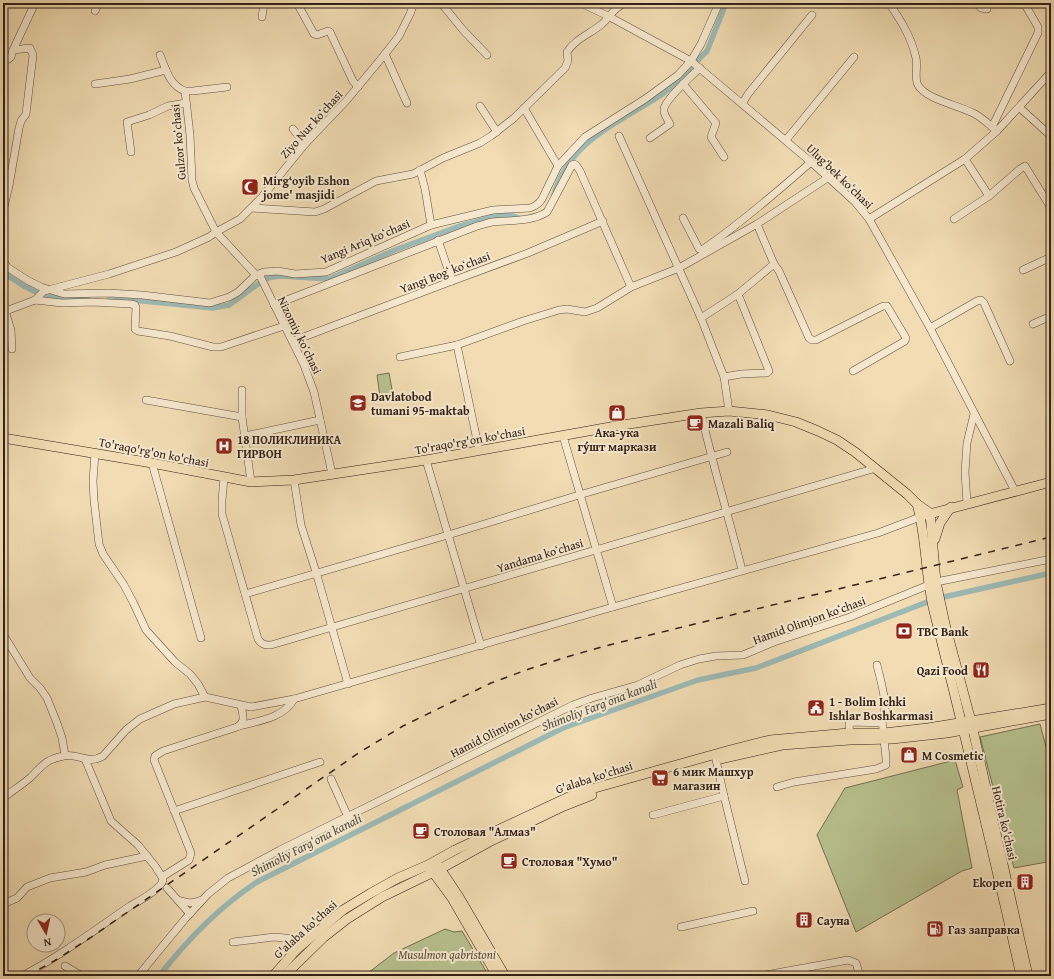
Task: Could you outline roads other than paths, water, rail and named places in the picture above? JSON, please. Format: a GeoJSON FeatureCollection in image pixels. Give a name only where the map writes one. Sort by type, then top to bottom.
{"type":"FeatureCollection","features":[{"type":"Feature","properties":{"kind":"main road","name":"To'raqo'rg'on ko'chasi"},"geometry":{"type":"LineString","coordinates":[[3,438],[95,453],[251,482],[294,480],[426,460],[701,414],[729,411],[768,415],[796,422],[813,428],[837,440],[876,468],[917,504],[930,513]]}},
{"type":"Feature","properties":{"kind":"main road"},"geometry":{"type":"LineString","coordinates":[[920,517],[967,503],[1051,482]]}},
{"type":"Feature","properties":{"kind":"main road"},"geometry":{"type":"LineString","coordinates":[[917,504],[932,584],[967,726]]}},
{"type":"Feature","properties":{"kind":"main road"},"geometry":{"type":"LineString","coordinates":[[933,545],[940,523],[951,508]]}},
{"type":"Feature","properties":{"kind":"main road"},"geometry":{"type":"LineString","coordinates":[[930,513],[933,545],[932,584]]}},
{"type":"Feature","properties":{"kind":"main road"},"geometry":{"type":"LineString","coordinates":[[967,726],[1051,708]]}},
{"type":"Feature","properties":{"kind":"main road"},"geometry":{"type":"LineString","coordinates":[[967,726],[1051,714]]}},
{"type":"Feature","properties":{"kind":"main road","name":"G'alaba ko'chasi"},"geometry":{"type":"LineString","coordinates":[[538,815],[577,793],[735,748],[781,738],[884,736],[946,730],[967,726]]}},
{"type":"Feature","properties":{"kind":"main road","name":"Hotira ko'chasi"},"geometry":{"type":"LineString","coordinates":[[967,726],[1021,976]]}},
{"type":"Feature","properties":{"kind":"main road","name":"Hotira ko'chasi"},"geometry":{"type":"LineString","coordinates":[[967,726],[1028,976]]}},
{"type":"Feature","properties":{"kind":"main road","name":"G'alaba ko'chasi"},"geometry":{"type":"LineString","coordinates":[[284,976],[321,940],[347,919],[434,867],[455,850],[587,796],[716,760],[782,745],[850,736]]}},
{"type":"Feature","properties":{"kind":"main road"},"geometry":{"type":"LineString","coordinates":[[434,867],[497,976]]}},
{"type":"Feature","properties":{"kind":"main road"},"geometry":{"type":"LineString","coordinates":[[434,867],[459,897],[505,976]]}},
{"type":"Feature","properties":{"kind":"main road","name":"G'alaba ko'chasi"},"geometry":{"type":"LineString","coordinates":[[273,976],[297,949],[343,910],[398,878],[434,867]]}},
{"type":"Feature","properties":{"kind":"street"},"geometry":{"type":"LineString","coordinates":[[3,63],[11,57],[35,3]]}},
{"type":"Feature","properties":{"kind":"street"},"geometry":{"type":"LineString","coordinates":[[95,11],[99,3]]}},
{"type":"Feature","properties":{"kind":"street"},"geometry":{"type":"LineString","coordinates":[[262,16],[264,3]]}},
{"type":"Feature","properties":{"kind":"street"},"geometry":{"type":"LineString","coordinates":[[296,3],[314,34],[317,35],[328,31],[330,32],[353,81],[358,87]]}},
{"type":"Feature","properties":{"kind":"street","name":"Ziyo Nur koʻchasi"},"geometry":{"type":"LineString","coordinates":[[47,290],[109,274],[176,252],[227,228],[240,219],[252,208],[305,144],[358,87],[385,54],[399,36],[414,3]]}},
{"type":"Feature","properties":{"kind":"street"},"geometry":{"type":"LineString","coordinates":[[441,3],[463,30],[487,55]]}},
{"type":"Feature","properties":{"kind":"street","name":"Ulugʻbek koʻchasi"},"geometry":{"type":"LineString","coordinates":[[581,3],[691,61],[786,140],[829,177],[855,202],[869,219],[930,328],[1015,491]]}},
{"type":"Feature","properties":{"kind":"street"},"geometry":{"type":"LineString","coordinates":[[252,208],[315,212],[324,209],[376,181],[407,176],[480,142],[497,132],[524,108],[565,68],[568,61],[567,52],[570,48],[604,22],[616,5],[625,3]]}},
{"type":"Feature","properties":{"kind":"street","name":"Yangi Ariq koʻchasi"},"geometry":{"type":"LineString","coordinates":[[258,276],[264,272],[278,271],[295,274],[326,272],[430,225],[493,210],[535,207],[542,199],[558,166],[585,137],[678,75],[691,61],[701,44],[719,3]]}},
{"type":"Feature","properties":{"kind":"street"},"geometry":{"type":"LineString","coordinates":[[888,3],[909,35],[916,57],[917,81],[919,87],[933,97],[973,113],[995,129]]}},
{"type":"Feature","properties":{"kind":"street"},"geometry":{"type":"LineString","coordinates":[[976,3],[981,8],[987,9]]}},
{"type":"Feature","properties":{"kind":"street"},"geometry":{"type":"LineString","coordinates":[[995,129],[1038,33],[1038,27],[1024,3]]}},
{"type":"Feature","properties":{"kind":"street"},"geometry":{"type":"LineString","coordinates":[[742,104],[748,94],[812,16]]}},
{"type":"Feature","properties":{"kind":"street"},"geometry":{"type":"LineString","coordinates":[[3,211],[19,128],[21,121],[26,114],[33,54],[30,48],[13,50]]}},
{"type":"Feature","properties":{"kind":"street"},"geometry":{"type":"LineString","coordinates":[[385,54],[407,103]]}},
{"type":"Feature","properties":{"kind":"street","name":"Gulzor koʻchasi"},"geometry":{"type":"LineString","coordinates":[[160,55],[174,86],[185,91],[190,135],[193,185],[216,232],[258,276]]}},
{"type":"Feature","properties":{"kind":"street"},"geometry":{"type":"LineString","coordinates":[[786,140],[854,57]]}},
{"type":"Feature","properties":{"kind":"street"},"geometry":{"type":"LineString","coordinates":[[650,138],[670,124],[664,113],[664,108],[683,84],[700,68]]}},
{"type":"Feature","properties":{"kind":"street"},"geometry":{"type":"LineString","coordinates":[[95,84],[130,79],[166,70]]}},
{"type":"Feature","properties":{"kind":"street"},"geometry":{"type":"LineString","coordinates":[[869,219],[965,159],[995,129],[1020,108],[1051,72]]}},
{"type":"Feature","properties":{"kind":"street"},"geometry":{"type":"LineString","coordinates":[[683,84],[716,123],[710,137],[724,157]]}},
{"type":"Feature","properties":{"kind":"street"},"geometry":{"type":"LineString","coordinates":[[185,91],[227,87]]}},
{"type":"Feature","properties":{"kind":"street"},"geometry":{"type":"LineString","coordinates":[[131,152],[127,122],[144,117],[168,106],[186,104]]}},
{"type":"Feature","properties":{"kind":"street"},"geometry":{"type":"LineString","coordinates":[[480,106],[497,132]]}},
{"type":"Feature","properties":{"kind":"street"},"geometry":{"type":"LineString","coordinates":[[524,108],[558,166]]}},
{"type":"Feature","properties":{"kind":"street"},"geometry":{"type":"LineString","coordinates":[[1020,108],[1051,136]]}},
{"type":"Feature","properties":{"kind":"street"},"geometry":{"type":"LineString","coordinates":[[293,130],[305,144]]}},
{"type":"Feature","properties":{"kind":"street"},"geometry":{"type":"LineString","coordinates":[[619,136],[702,318],[724,378],[729,411]]}},
{"type":"Feature","properties":{"kind":"street"},"geometry":{"type":"LineString","coordinates":[[965,159],[989,196]]}},
{"type":"Feature","properties":{"kind":"street"},"geometry":{"type":"LineString","coordinates":[[683,218],[699,249],[702,250],[752,213],[811,162]]}},
{"type":"Feature","properties":{"kind":"street"},"geometry":{"type":"LineString","coordinates":[[274,306],[438,240],[477,226],[491,222],[533,219],[540,216],[547,212],[572,165],[575,164],[603,221],[631,286]]}},
{"type":"Feature","properties":{"kind":"street"},"geometry":{"type":"LineString","coordinates":[[954,219],[989,196],[1025,166],[1051,208]]}},
{"type":"Feature","properties":{"kind":"street"},"geometry":{"type":"LineString","coordinates":[[420,170],[425,189],[430,225]]}},
{"type":"Feature","properties":{"kind":"street"},"geometry":{"type":"LineString","coordinates":[[400,358],[457,345],[523,321],[560,310],[567,309],[585,312],[598,308],[631,286],[679,268],[757,224],[829,177]]}},
{"type":"Feature","properties":{"kind":"street","name":"Yangi Bogʻ koʻchasi"},"geometry":{"type":"LineString","coordinates":[[293,342],[452,280],[528,253],[603,221]]}},
{"type":"Feature","properties":{"kind":"street"},"geometry":{"type":"LineString","coordinates":[[757,224],[774,264],[779,271],[812,340],[816,340],[883,306],[887,306],[891,311],[906,338],[905,341],[853,371]]}},
{"type":"Feature","properties":{"kind":"street"},"geometry":{"type":"LineString","coordinates":[[438,240],[452,280]]}},
{"type":"Feature","properties":{"kind":"street"},"geometry":{"type":"LineString","coordinates":[[1023,270],[1051,258]]}},
{"type":"Feature","properties":{"kind":"street"},"geometry":{"type":"LineString","coordinates":[[3,260],[7,267],[27,280],[47,290],[64,294],[142,295],[210,303],[216,302],[238,292],[258,276]]}},
{"type":"Feature","properties":{"kind":"street"},"geometry":{"type":"LineString","coordinates":[[702,318],[738,294],[774,264]]}},
{"type":"Feature","properties":{"kind":"street","name":"Nizomiy koʻchasi"},"geometry":{"type":"LineString","coordinates":[[258,276],[264,284],[304,365],[314,392],[332,474]]}},
{"type":"Feature","properties":{"kind":"street"},"geometry":{"type":"LineString","coordinates":[[12,349],[11,330],[4,312],[35,300],[47,290]]}},
{"type":"Feature","properties":{"kind":"street"},"geometry":{"type":"LineString","coordinates":[[724,378],[741,374],[767,373],[769,371],[738,294]]}},
{"type":"Feature","properties":{"kind":"street"},"geometry":{"type":"LineString","coordinates":[[35,300],[62,303],[92,302],[135,305],[135,329],[138,331],[213,347],[228,345],[284,326]]}},
{"type":"Feature","properties":{"kind":"street"},"geometry":{"type":"LineString","coordinates":[[930,328],[981,300],[984,303],[1010,361]]}},
{"type":"Feature","properties":{"kind":"street"},"geometry":{"type":"LineString","coordinates":[[1033,324],[1051,316]]}},
{"type":"Feature","properties":{"kind":"street"},"geometry":{"type":"LineString","coordinates":[[457,345],[479,450]]}},
{"type":"Feature","properties":{"kind":"street"},"geometry":{"type":"LineString","coordinates":[[242,390],[242,417],[251,482]]}},
{"type":"Feature","properties":{"kind":"street"},"geometry":{"type":"LineString","coordinates":[[146,400],[242,417]]}},
{"type":"Feature","properties":{"kind":"street"},"geometry":{"type":"LineString","coordinates":[[701,414],[711,458],[742,570]]}},
{"type":"Feature","properties":{"kind":"street"},"geometry":{"type":"LineString","coordinates":[[967,503],[965,472],[967,443],[974,414]]}},
{"type":"Feature","properties":{"kind":"street"},"geometry":{"type":"LineString","coordinates":[[245,436],[320,420]]}},
{"type":"Feature","properties":{"kind":"street"},"geometry":{"type":"LineString","coordinates":[[563,436],[579,495],[613,607]]}},
{"type":"Feature","properties":{"kind":"street"},"geometry":{"type":"LineString","coordinates":[[245,594],[728,452]]}},
{"type":"Feature","properties":{"kind":"street"},"geometry":{"type":"LineString","coordinates":[[95,453],[93,481],[94,500],[99,544],[101,549],[134,602],[146,630],[175,662],[194,679],[205,697]]}},
{"type":"Feature","properties":{"kind":"street"},"geometry":{"type":"LineString","coordinates":[[426,460],[481,646]]}},
{"type":"Feature","properties":{"kind":"street"},"geometry":{"type":"LineString","coordinates":[[152,464],[201,638]]}},
{"type":"Feature","properties":{"kind":"street","name":"Yandama koʻchasi"},"geometry":{"type":"LineString","coordinates":[[224,478],[222,514],[258,639],[261,644],[272,645],[876,468]]}},
{"type":"Feature","properties":{"kind":"street"},"geometry":{"type":"LineString","coordinates":[[294,480],[301,525],[348,684]]}},
{"type":"Feature","properties":{"kind":"street"},"geometry":{"type":"LineString","coordinates":[[3,798],[31,778],[48,760],[65,755],[85,759],[94,759],[103,756],[126,730],[140,719],[174,704],[205,697],[251,707],[294,699],[742,570],[878,533],[920,517]]}},
{"type":"Feature","properties":{"kind":"street","name":"Hamid Olimjon koʻchasi"},"geometry":{"type":"LineString","coordinates":[[138,976],[203,899],[228,878],[280,850],[573,705],[638,685],[680,665],[699,659],[716,656],[743,656],[774,642],[850,617],[932,584],[1051,559]]}},
{"type":"Feature","properties":{"kind":"street"},"geometry":{"type":"LineString","coordinates":[[3,634],[30,678],[47,698],[62,738],[65,755]]}},
{"type":"Feature","properties":{"kind":"street"},"geometry":{"type":"LineString","coordinates":[[777,787],[794,782],[876,769],[886,765],[882,723],[884,718],[884,705],[877,665]]}},
{"type":"Feature","properties":{"kind":"street"},"geometry":{"type":"LineString","coordinates":[[162,877],[189,860],[191,853],[154,760],[155,756],[163,751],[281,714],[291,706],[294,699]]}},
{"type":"Feature","properties":{"kind":"street"},"geometry":{"type":"LineString","coordinates":[[237,727],[242,724],[244,720],[241,706]]}},
{"type":"Feature","properties":{"kind":"street"},"geometry":{"type":"LineString","coordinates":[[850,736],[849,724],[851,722],[882,723]]}},
{"type":"Feature","properties":{"kind":"street"},"geometry":{"type":"LineString","coordinates":[[22,976],[82,940],[145,897],[161,885],[163,880],[147,856],[130,837],[111,821],[85,759]]}},
{"type":"Feature","properties":{"kind":"street"},"geometry":{"type":"LineString","coordinates":[[716,760],[745,881]]}},
{"type":"Feature","properties":{"kind":"street"},"geometry":{"type":"LineString","coordinates":[[174,810],[320,762]]}},
{"type":"Feature","properties":{"kind":"street"},"geometry":{"type":"LineString","coordinates":[[331,779],[348,817]]}},
{"type":"Feature","properties":{"kind":"street"},"geometry":{"type":"LineString","coordinates":[[653,815],[724,796]]}},
{"type":"Feature","properties":{"kind":"street"},"geometry":{"type":"LineString","coordinates":[[3,904],[17,898],[27,887],[50,878],[86,872],[105,865],[147,856]]}},
{"type":"Feature","properties":{"kind":"street"},"geometry":{"type":"LineString","coordinates":[[167,888],[190,914]]}},
{"type":"Feature","properties":{"kind":"street"},"geometry":{"type":"LineString","coordinates":[[177,900],[191,903],[203,899]]}},
{"type":"Feature","properties":{"kind":"street"},"geometry":{"type":"LineString","coordinates":[[681,927],[753,911]]}},
{"type":"Feature","properties":{"kind":"street"},"geometry":{"type":"LineString","coordinates":[[233,942],[274,937],[308,940]]}},
{"type":"Feature","properties":{"kind":"street"},"geometry":{"type":"LineString","coordinates":[[760,976],[848,960],[856,962],[860,976]]}},
{"type":"Feature","properties":{"kind":"street"},"geometry":{"type":"LineString","coordinates":[[65,966],[82,976]]}},
{"type":"Feature","properties":{"kind":"waterway"},"geometry":{"type":"LineString","coordinates":[[554,194],[561,175],[584,146],[613,124],[667,91],[707,51],[726,3]]}},
{"type":"Feature","properties":{"kind":"waterway"},"geometry":{"type":"LineString","coordinates":[[109,300],[133,300],[213,308],[229,305],[262,281],[271,277],[282,276],[329,279],[395,250],[457,227],[500,215],[509,215],[522,219]]}},
{"type":"Feature","properties":{"kind":"waterway"},"geometry":{"type":"LineString","coordinates":[[3,267],[8,276],[40,294],[55,298],[88,299]]}},
{"type":"Feature","properties":{"kind":"waterway","name":"Shimoliy Fargʻona kanali"},"geometry":{"type":"LineString","coordinates":[[159,976],[204,925],[230,902],[257,882],[563,728],[698,680],[756,668],[935,599],[1051,573]]}},
{"type":"Feature","properties":{"kind":"railway"},"geometry":{"type":"LineString","coordinates":[[27,976],[90,938],[360,752],[403,726],[491,683],[529,669],[605,646],[1051,537]]}},
{"type":"Feature","properties":{"kind":"place","name":"Mirg‘oyib Eshon jome' masjidi"},"geometry":{"type":"Point","coordinates":[250,187]}},
{"type":"Feature","properties":{"kind":"place","name":"Davlatobod tumani 95-maktab"},"geometry":{"type":"Point","coordinates":[358,403]}},
{"type":"Feature","properties":{"kind":"place","name":"Ака-ука гу́шт маркази"},"geometry":{"type":"Point","coordinates":[617,413]}},
{"type":"Feature","properties":{"kind":"place","name":"Mazali Baliq"},"geometry":{"type":"Point","coordinates":[695,423]}},
{"type":"Feature","properties":{"kind":"place","name":"18 ПОЛИКЛИНИКА ГИРВОН"},"geometry":{"type":"Point","coordinates":[224,446]}},
{"type":"Feature","properties":{"kind":"place","name":"TBC Bank"},"geometry":{"type":"Point","coordinates":[904,631]}},
{"type":"Feature","properties":{"kind":"place","name":"Qazi Food"},"geometry":{"type":"Point","coordinates":[981,670]}},
{"type":"Feature","properties":{"kind":"place","name":"1 - Bolim Ichki Ishlar Boshkarmasi"},"geometry":{"type":"Point","coordinates":[816,708]}},
{"type":"Feature","properties":{"kind":"place","name":"M Cosmetic"},"geometry":{"type":"Point","coordinates":[909,755]}},
{"type":"Feature","properties":{"kind":"place","name":"6 мик Машхур магазин"},"geometry":{"type":"Point","coordinates":[660,778]}},
{"type":"Feature","properties":{"kind":"place","name":"Столовая \"Алмаз\""},"geometry":{"type":"Point","coordinates":[421,831]}},
{"type":"Feature","properties":{"kind":"place","name":"Столовая \"Хумо\""},"geometry":{"type":"Point","coordinates":[509,861]}},
{"type":"Feature","properties":{"kind":"place","name":"Ekopen"},"geometry":{"type":"Point","coordinates":[1025,882]}},
{"type":"Feature","properties":{"kind":"place","name":"Сауна"},"geometry":{"type":"Point","coordinates":[804,920]}},
{"type":"Feature","properties":{"kind":"place","name":"Газ заправка"},"geometry":{"type":"Point","coordinates":[935,929]}},
{"type":"Feature","properties":{"kind":"park label","name":"Musulmon qabristoni"},"geometry":{"type":"Point","coordinates":[447,954]}}]}
